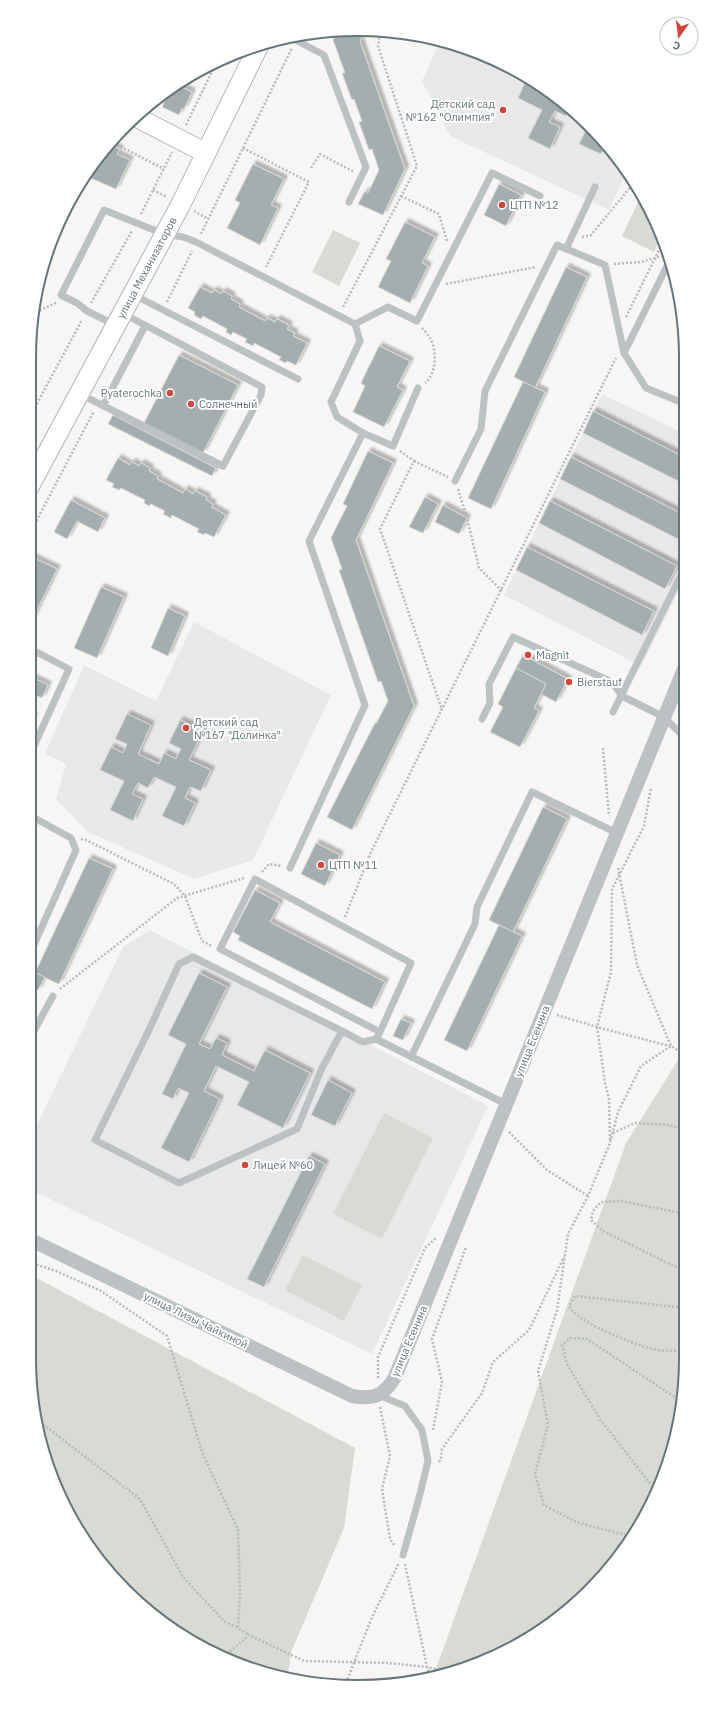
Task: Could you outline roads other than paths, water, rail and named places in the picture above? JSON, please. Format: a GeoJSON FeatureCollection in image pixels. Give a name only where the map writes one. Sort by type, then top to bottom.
{"type":"FeatureCollection","features":[{"type":"Feature","properties":{"kind":"main road","name":"улица Механизаторов"},"geometry":{"type":"LineString","coordinates":[[36,474],[164,234],[255,53]]}},
{"type":"Feature","properties":{"kind":"main road"},"geometry":{"type":"LineString","coordinates":[[142,120],[206,153]]}},
{"type":"Feature","properties":{"kind":"street","name":"улица Есенина"},"geometry":{"type":"LineString","coordinates":[[372,1397],[389,1388],[395,1377],[614,835],[679,681]]}},
{"type":"Feature","properties":{"kind":"street","name":"улица Лизы Чайкиной"},"geometry":{"type":"LineString","coordinates":[[36,1242],[334,1388],[352,1396],[372,1397]]}},
{"type":"Feature","properties":{"kind":"lane"},"geometry":{"type":"LineString","coordinates":[[298,42],[324,55],[366,167],[349,202]]}},
{"type":"Feature","properties":{"kind":"lane"},"geometry":{"type":"LineString","coordinates":[[355,324],[388,307],[417,321],[492,173],[540,196]]}},
{"type":"Feature","properties":{"kind":"lane"},"geometry":{"type":"LineString","coordinates":[[566,249],[595,187]]}},
{"type":"Feature","properties":{"kind":"lane"},"geometry":{"type":"LineString","coordinates":[[79,393],[223,466],[261,395],[262,387],[145,326],[87,311],[77,303],[61,295],[104,210],[164,234],[183,237],[196,242],[355,324],[360,341],[331,402],[337,417],[363,433],[393,446],[418,388]]}},
{"type":"Feature","properties":{"kind":"lane"},"geometry":{"type":"LineString","coordinates":[[455,481],[481,429],[485,391],[557,245],[605,265],[624,353],[646,388],[679,401]]}},
{"type":"Feature","properties":{"kind":"lane"},"geometry":{"type":"LineString","coordinates":[[624,353],[666,268]]}},
{"type":"Feature","properties":{"kind":"lane"},"geometry":{"type":"LineString","coordinates":[[132,294],[298,379]]}},
{"type":"Feature","properties":{"kind":"lane"},"geometry":{"type":"LineString","coordinates":[[100,404],[145,326]]}},
{"type":"Feature","properties":{"kind":"lane"},"geometry":{"type":"LineString","coordinates":[[290,868],[365,705],[309,541],[363,433]]}},
{"type":"Feature","properties":{"kind":"lane"},"geometry":{"type":"LineString","coordinates":[[614,712],[679,579]]}},
{"type":"Feature","properties":{"kind":"lane"},"geometry":{"type":"LineString","coordinates":[[482,719],[490,703],[489,684],[513,637],[612,682],[622,696],[664,717],[679,732]]}},
{"type":"Feature","properties":{"kind":"lane"},"geometry":{"type":"LineString","coordinates":[[36,652],[69,669],[36,742]]}},
{"type":"Feature","properties":{"kind":"lane"},"geometry":{"type":"LineString","coordinates":[[411,1057],[474,927],[477,907],[532,792],[614,835]]}},
{"type":"Feature","properties":{"kind":"lane"},"geometry":{"type":"LineString","coordinates":[[36,819],[71,838],[76,850],[36,940]]}},
{"type":"Feature","properties":{"kind":"lane"},"geometry":{"type":"LineString","coordinates":[[376,1039],[380,1032],[411,963],[255,879],[220,949],[380,1032]]}},
{"type":"Feature","properties":{"kind":"lane"},"geometry":{"type":"LineString","coordinates":[[342,1031],[322,1068],[297,1130],[179,1183],[95,1140],[150,1030],[179,964],[193,958],[342,1031],[363,1042],[376,1039],[506,1104]]}},
{"type":"Feature","properties":{"kind":"lane"},"geometry":{"type":"LineString","coordinates":[[36,1027],[53,996]]}},
{"type":"Feature","properties":{"kind":"lane"},"geometry":{"type":"LineString","coordinates":[[372,1397],[405,1406],[422,1430],[428,1461],[403,1555]]}},
{"type":"Feature","properties":{"kind":"place","name":"Детский сад №162 \"Олимпия\""},"geometry":{"type":"Point","coordinates":[503,110]}},
{"type":"Feature","properties":{"kind":"place","name":"ЦТП №12"},"geometry":{"type":"Point","coordinates":[502,205]}},
{"type":"Feature","properties":{"kind":"place","name":"Pyaterochka"},"geometry":{"type":"Point","coordinates":[170,393]}},
{"type":"Feature","properties":{"kind":"place","name":"Солнечный"},"geometry":{"type":"Point","coordinates":[191,404]}},
{"type":"Feature","properties":{"kind":"place","name":"Magnit"},"geometry":{"type":"Point","coordinates":[528,655]}},
{"type":"Feature","properties":{"kind":"place","name":"Bierstauf"},"geometry":{"type":"Point","coordinates":[569,682]}},
{"type":"Feature","properties":{"kind":"place","name":"Детский сад №167 \"Долинка\""},"geometry":{"type":"Point","coordinates":[186,728]}},
{"type":"Feature","properties":{"kind":"place","name":"ЦТП №11"},"geometry":{"type":"Point","coordinates":[321,865]}},
{"type":"Feature","properties":{"kind":"place","name":"Лицей №60"},"geometry":{"type":"Point","coordinates":[245,1165]}}]}
